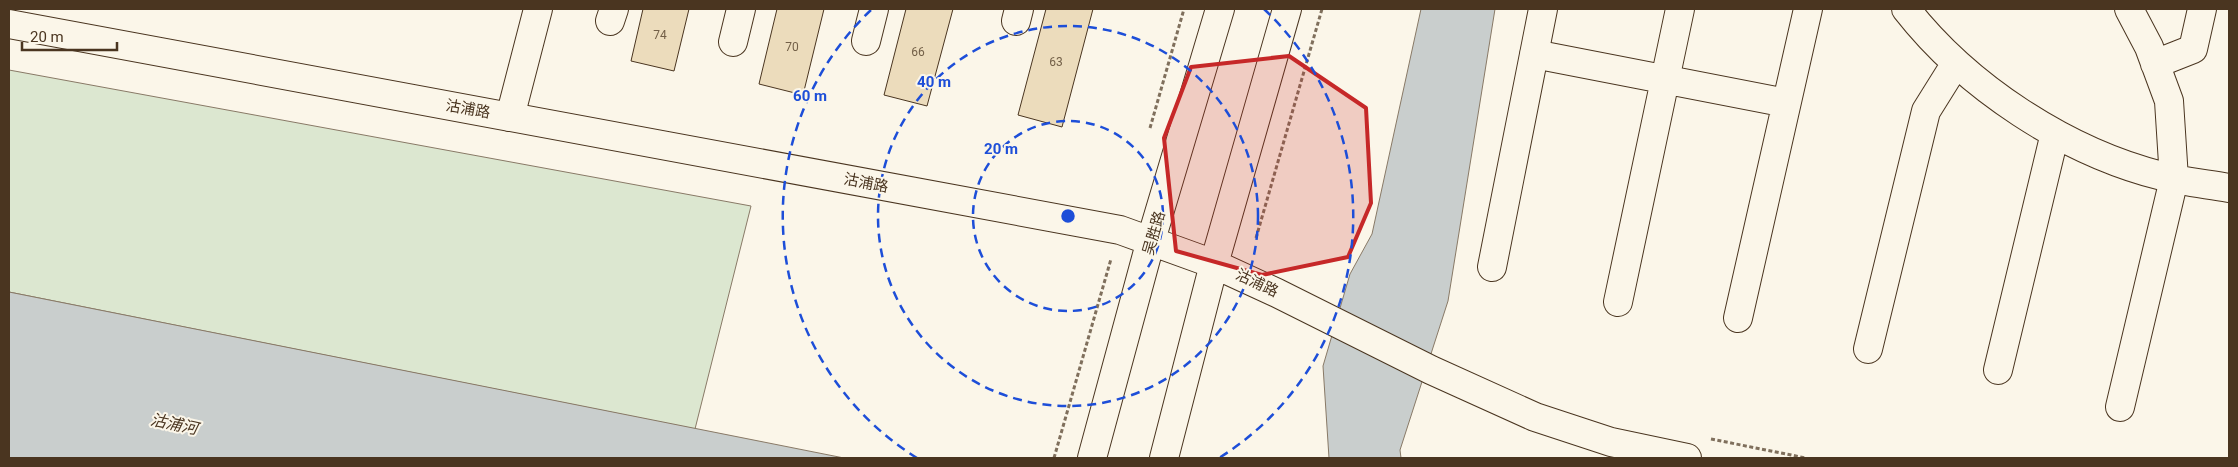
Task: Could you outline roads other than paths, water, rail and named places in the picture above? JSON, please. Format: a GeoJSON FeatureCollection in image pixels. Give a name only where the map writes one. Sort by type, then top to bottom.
{"type":"FeatureCollection","features":[{"type":"Feature","properties":{"kind":"street"},"geometry":{"type":"LineString","coordinates":[[510,117],[538,9]]}},
{"type":"Feature","properties":{"kind":"street"},"geometry":{"type":"LineString","coordinates":[[733,42],[741,9]]}},
{"type":"Feature","properties":{"kind":"street"},"geometry":{"type":"LineString","coordinates":[[866,41],[874,9]]}},
{"type":"Feature","properties":{"kind":"street","name":"吴胜路"},"geometry":{"type":"LineString","coordinates":[[1092,458],[1151,240],[1220,9]]}},
{"type":"Feature","properties":{"kind":"street"},"geometry":{"type":"LineString","coordinates":[[1164,458],[1214,264],[1287,9]]}},
{"type":"Feature","properties":{"kind":"street"},"geometry":{"type":"LineString","coordinates":[[1492,267],[1543,9]]}},
{"type":"Feature","properties":{"kind":"street"},"geometry":{"type":"LineString","coordinates":[[1618,302],[1680,9]]}},
{"type":"Feature","properties":{"kind":"street"},"geometry":{"type":"LineString","coordinates":[[1738,318],[1808,9]]}},
{"type":"Feature","properties":{"kind":"street"},"geometry":{"type":"LineString","coordinates":[[1906,9],[1923,31],[1956,63],[2016,109],[2055,133],[2113,161],[2174,179],[2229,188]]}},
{"type":"Feature","properties":{"kind":"street"},"geometry":{"type":"LineString","coordinates":[[2120,407],[2174,179],[2169,101],[2149,47],[2129,9]]}},
{"type":"Feature","properties":{"kind":"street"},"geometry":{"type":"LineString","coordinates":[[2155,64],[2193,49],[2202,9]]}},
{"type":"Feature","properties":{"kind":"street","name":"沽浦路"},"geometry":{"type":"LineString","coordinates":[[9,24],[1120,230],[1214,264],[1333,320],[1431,370],[1536,417],[1573,431],[1611,442],[1687,458]]}},
{"type":"Feature","properties":{"kind":"street"},"geometry":{"type":"LineString","coordinates":[[1534,54],[1786,103]]}},
{"type":"Feature","properties":{"kind":"street"},"geometry":{"type":"LineString","coordinates":[[1868,349],[1926,111],[1956,63]]}},
{"type":"Feature","properties":{"kind":"street"},"geometry":{"type":"LineString","coordinates":[[1998,370],[2055,133]]}},
{"type":"Feature","properties":{"kind":"water"},"geometry":{"type":"Polygon","coordinates":[[[1421,9],[1495,9],[1448,301],[1400,450],[1401,458],[1329,458],[1323,366],[1350,274],[1372,234],[1421,9]]]}},
{"type":"Feature","properties":{"kind":"water","name":"沽浦河"},"geometry":{"type":"Polygon","coordinates":[[[9,292],[844,458],[9,458],[9,292]]]}}]}
